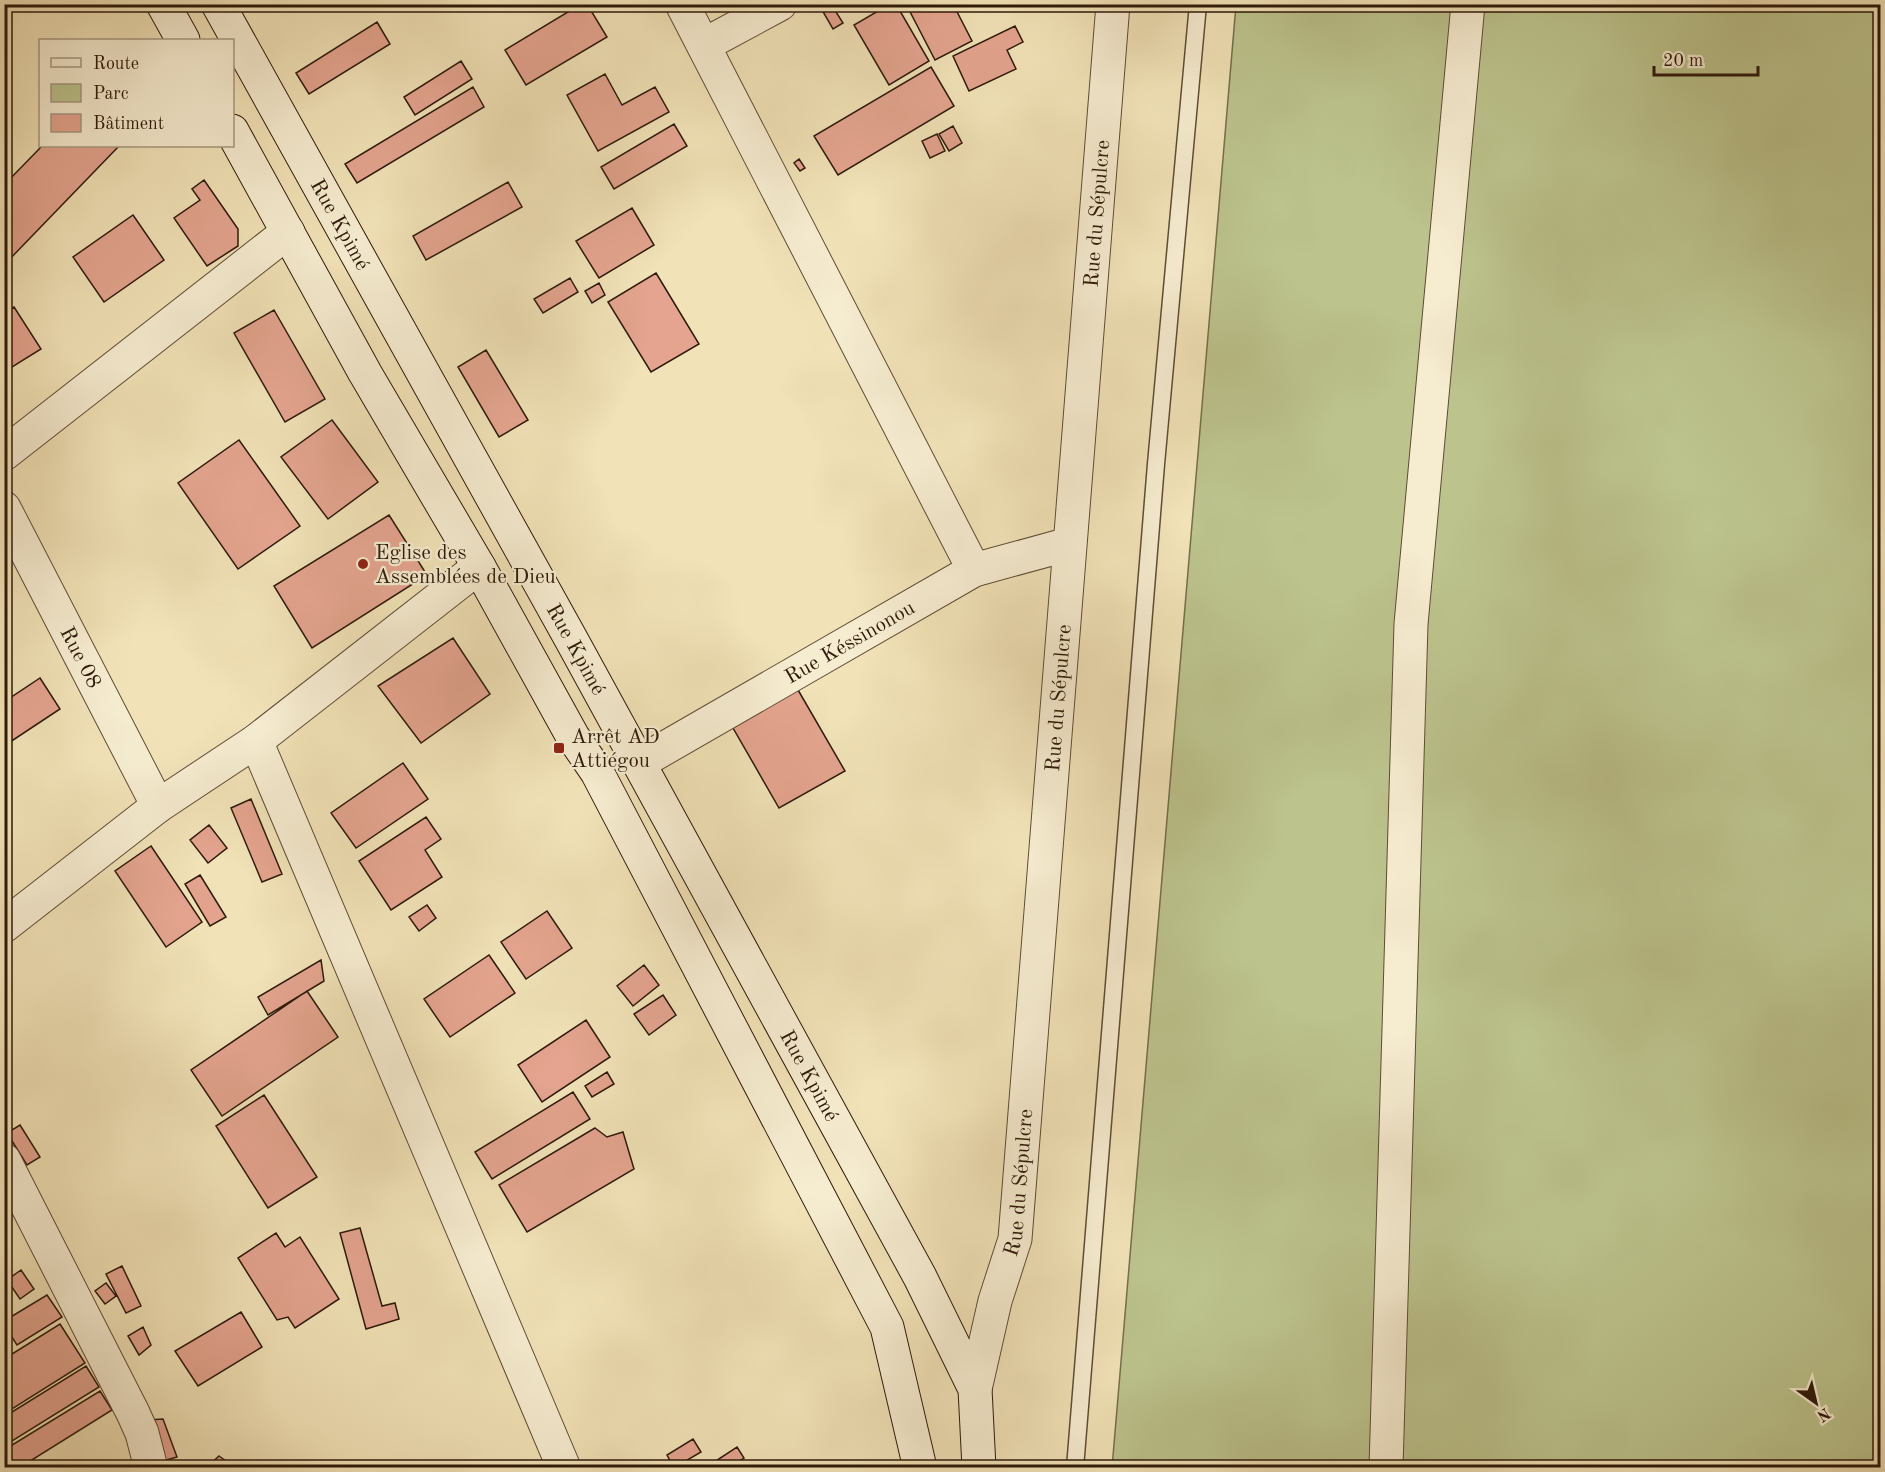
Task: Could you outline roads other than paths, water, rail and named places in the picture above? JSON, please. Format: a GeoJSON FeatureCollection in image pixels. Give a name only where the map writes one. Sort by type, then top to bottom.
{"type":"FeatureCollection","features":[{"type":"Feature","properties":{"kind":"street"},"geometry":{"type":"LineString","coordinates":[[163,4],[182,39]]}},
{"type":"Feature","properties":{"kind":"street","name":"Rue Kpimé"},"geometry":{"type":"LineString","coordinates":[[218,4],[639,763],[920,1277],[975,1389],[979,1467]]}},
{"type":"Feature","properties":{"kind":"street"},"geometry":{"type":"LineString","coordinates":[[682,4],[974,570]]}},
{"type":"Feature","properties":{"kind":"street"},"geometry":{"type":"LineString","coordinates":[[704,45],[780,4]]}},
{"type":"Feature","properties":{"kind":"street","name":"Rue du Sépulcre"},"geometry":{"type":"LineString","coordinates":[[975,1389],[995,1301],[1015,1239],[1113,4]]}},
{"type":"Feature","properties":{"kind":"street"},"geometry":{"type":"LineString","coordinates":[[1386,1467],[1411,624],[1468,4]]}},
{"type":"Feature","properties":{"kind":"street"},"geometry":{"type":"LineString","coordinates":[[234,135],[365,373],[479,567],[573,737],[597,772],[887,1327],[920,1467]]}},
{"type":"Feature","properties":{"kind":"street"},"geometry":{"type":"LineString","coordinates":[[4,454],[288,232]]}},
{"type":"Feature","properties":{"kind":"street","name":"Rue 08"},"geometry":{"type":"LineString","coordinates":[[4,508],[158,806]]}},
{"type":"Feature","properties":{"kind":"street","name":"Rue Késsinonou"},"geometry":{"type":"LineString","coordinates":[[639,763],[974,570],[1069,544]]}},
{"type":"Feature","properties":{"kind":"street"},"geometry":{"type":"LineString","coordinates":[[4,926],[158,806],[256,741],[479,567]]}},
{"type":"Feature","properties":{"kind":"street"},"geometry":{"type":"LineString","coordinates":[[256,741],[564,1467]]}},
{"type":"Feature","properties":{"kind":"street"},"geometry":{"type":"LineString","coordinates":[[4,1161],[133,1413],[142,1433],[151,1467]]}},
{"type":"Feature","properties":{"kind":"lane"},"geometry":{"type":"LineString","coordinates":[[1075,1467],[1155,476],[1198,4]]}},
{"type":"Feature","properties":{"kind":"place","name":"Eglise des Assemblées de Dieu"},"geometry":{"type":"Point","coordinates":[363,564]}},
{"type":"Feature","properties":{"kind":"place","name":"Arrêt AD Attiégou"},"geometry":{"type":"Point","coordinates":[559,748]}}]}
